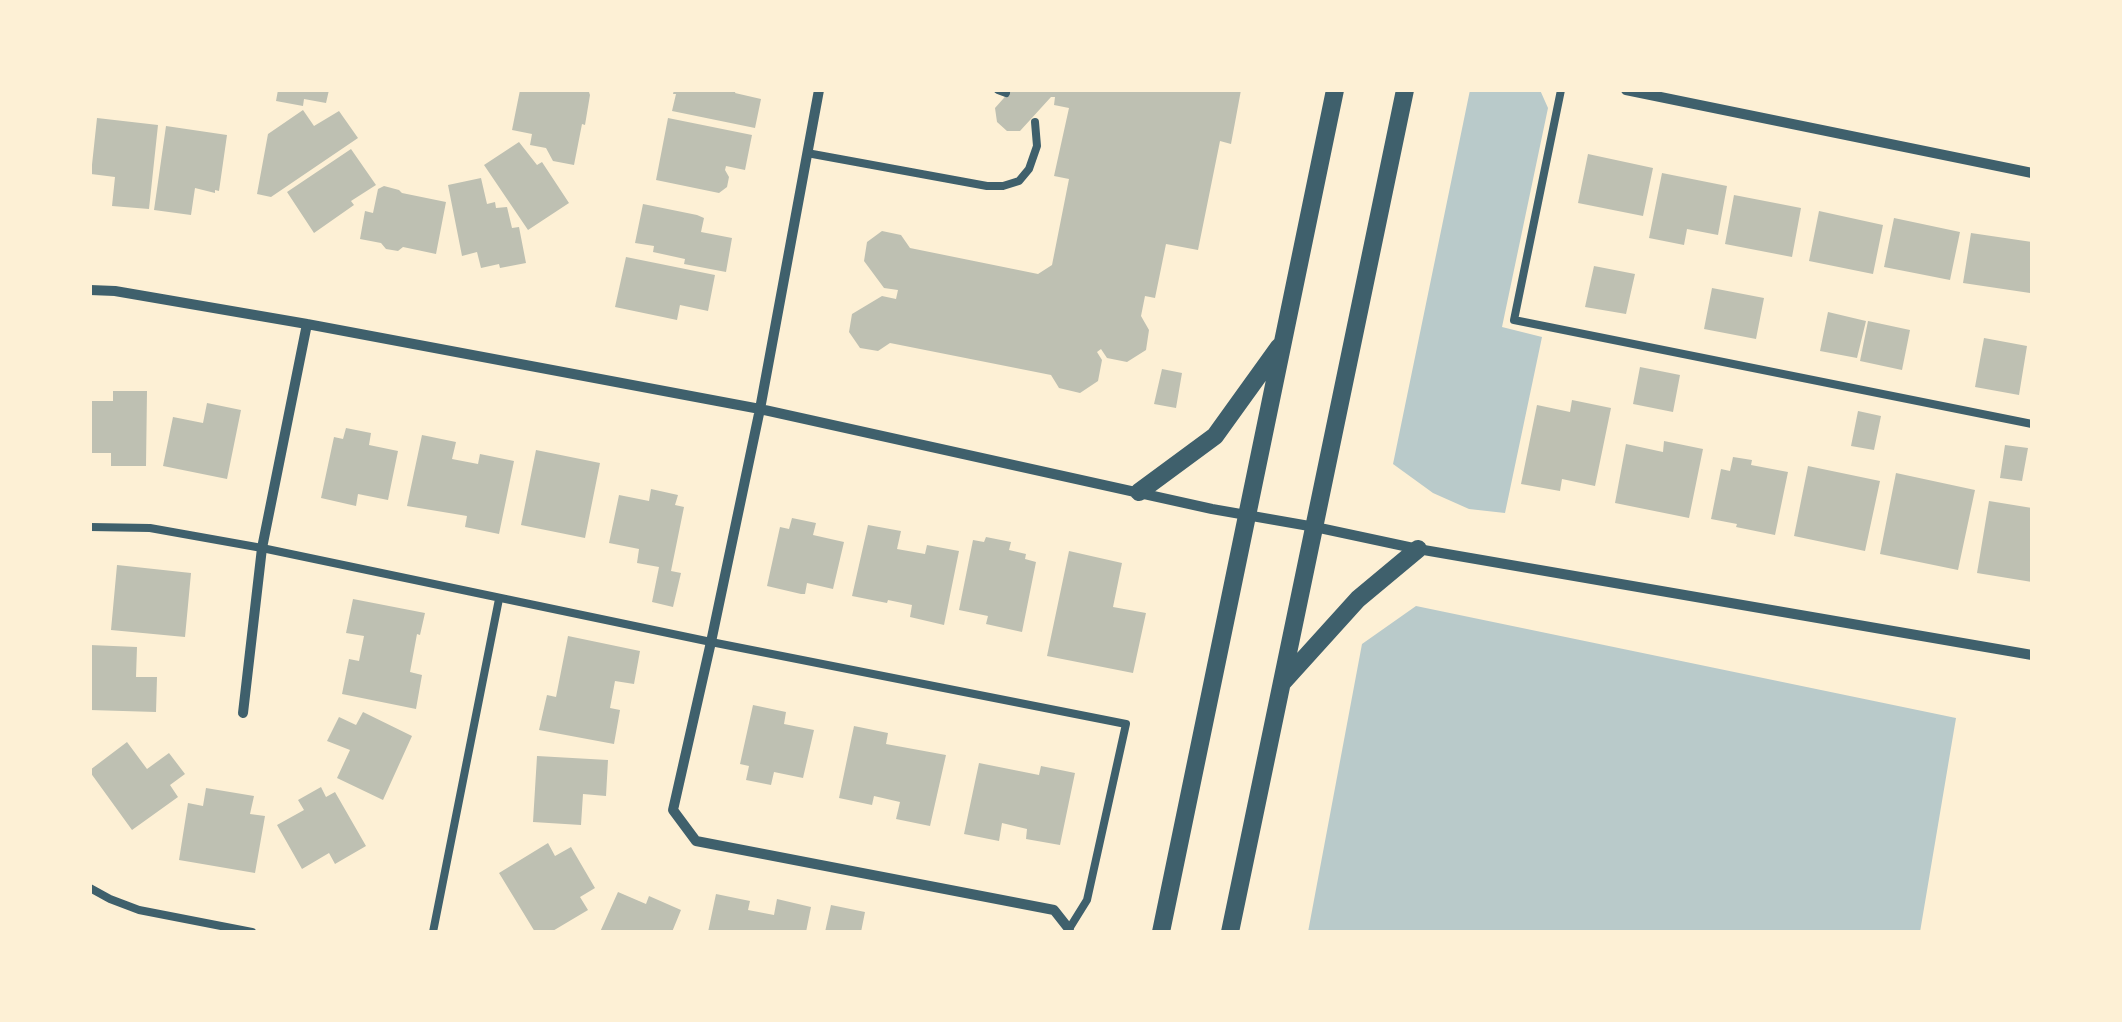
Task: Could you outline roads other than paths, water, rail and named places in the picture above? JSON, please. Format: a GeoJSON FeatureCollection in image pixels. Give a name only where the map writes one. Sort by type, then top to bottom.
{"type":"FeatureCollection","features":[{"type":"Feature","properties":{"kind":"street"},"geometry":{"type":"LineString","coordinates":[[819,90],[760,409],[673,810],[696,841],[1054,910],[1069,930]]}},
{"type":"Feature","properties":{"kind":"street"},"geometry":{"type":"LineString","coordinates":[[1161,932],[1335,90]]}},
{"type":"Feature","properties":{"kind":"street"},"geometry":{"type":"LineString","coordinates":[[1230,932],[1405,90]]}},
{"type":"Feature","properties":{"kind":"street"},"geometry":{"type":"LineString","coordinates":[[1626,90],[2032,172]]}},
{"type":"Feature","properties":{"kind":"street"},"geometry":{"type":"LineString","coordinates":[[90,290],[307,324],[760,409],[1247,516],[1418,549],[2032,655]]}},
{"type":"Feature","properties":{"kind":"street"},"geometry":{"type":"LineString","coordinates":[[244,713],[262,548],[307,324]]}},
{"type":"Feature","properties":{"kind":"street"},"geometry":{"type":"LineString","coordinates":[[1139,492],[1215,436],[1282,343]]}},
{"type":"Feature","properties":{"kind":"street"},"geometry":{"type":"LineString","coordinates":[[1282,683],[1358,599],[1418,549]]}},
{"type":"Feature","properties":{"kind":"lane"},"geometry":{"type":"LineString","coordinates":[[1561,90],[1514,320],[2032,424]]}},
{"type":"Feature","properties":{"kind":"lane"},"geometry":{"type":"LineString","coordinates":[[807,154],[1003,186],[1019,181],[1029,169],[1037,146],[1035,122]]}},
{"type":"Feature","properties":{"kind":"lane"},"geometry":{"type":"LineString","coordinates":[[90,527],[150,528],[262,548],[1126,724],[1087,900],[1069,930]]}},
{"type":"Feature","properties":{"kind":"lane"},"geometry":{"type":"LineString","coordinates":[[434,932],[500,599]]}},
{"type":"Feature","properties":{"kind":"lane"},"geometry":{"type":"LineString","coordinates":[[90,888],[139,910],[252,932]]}}]}
